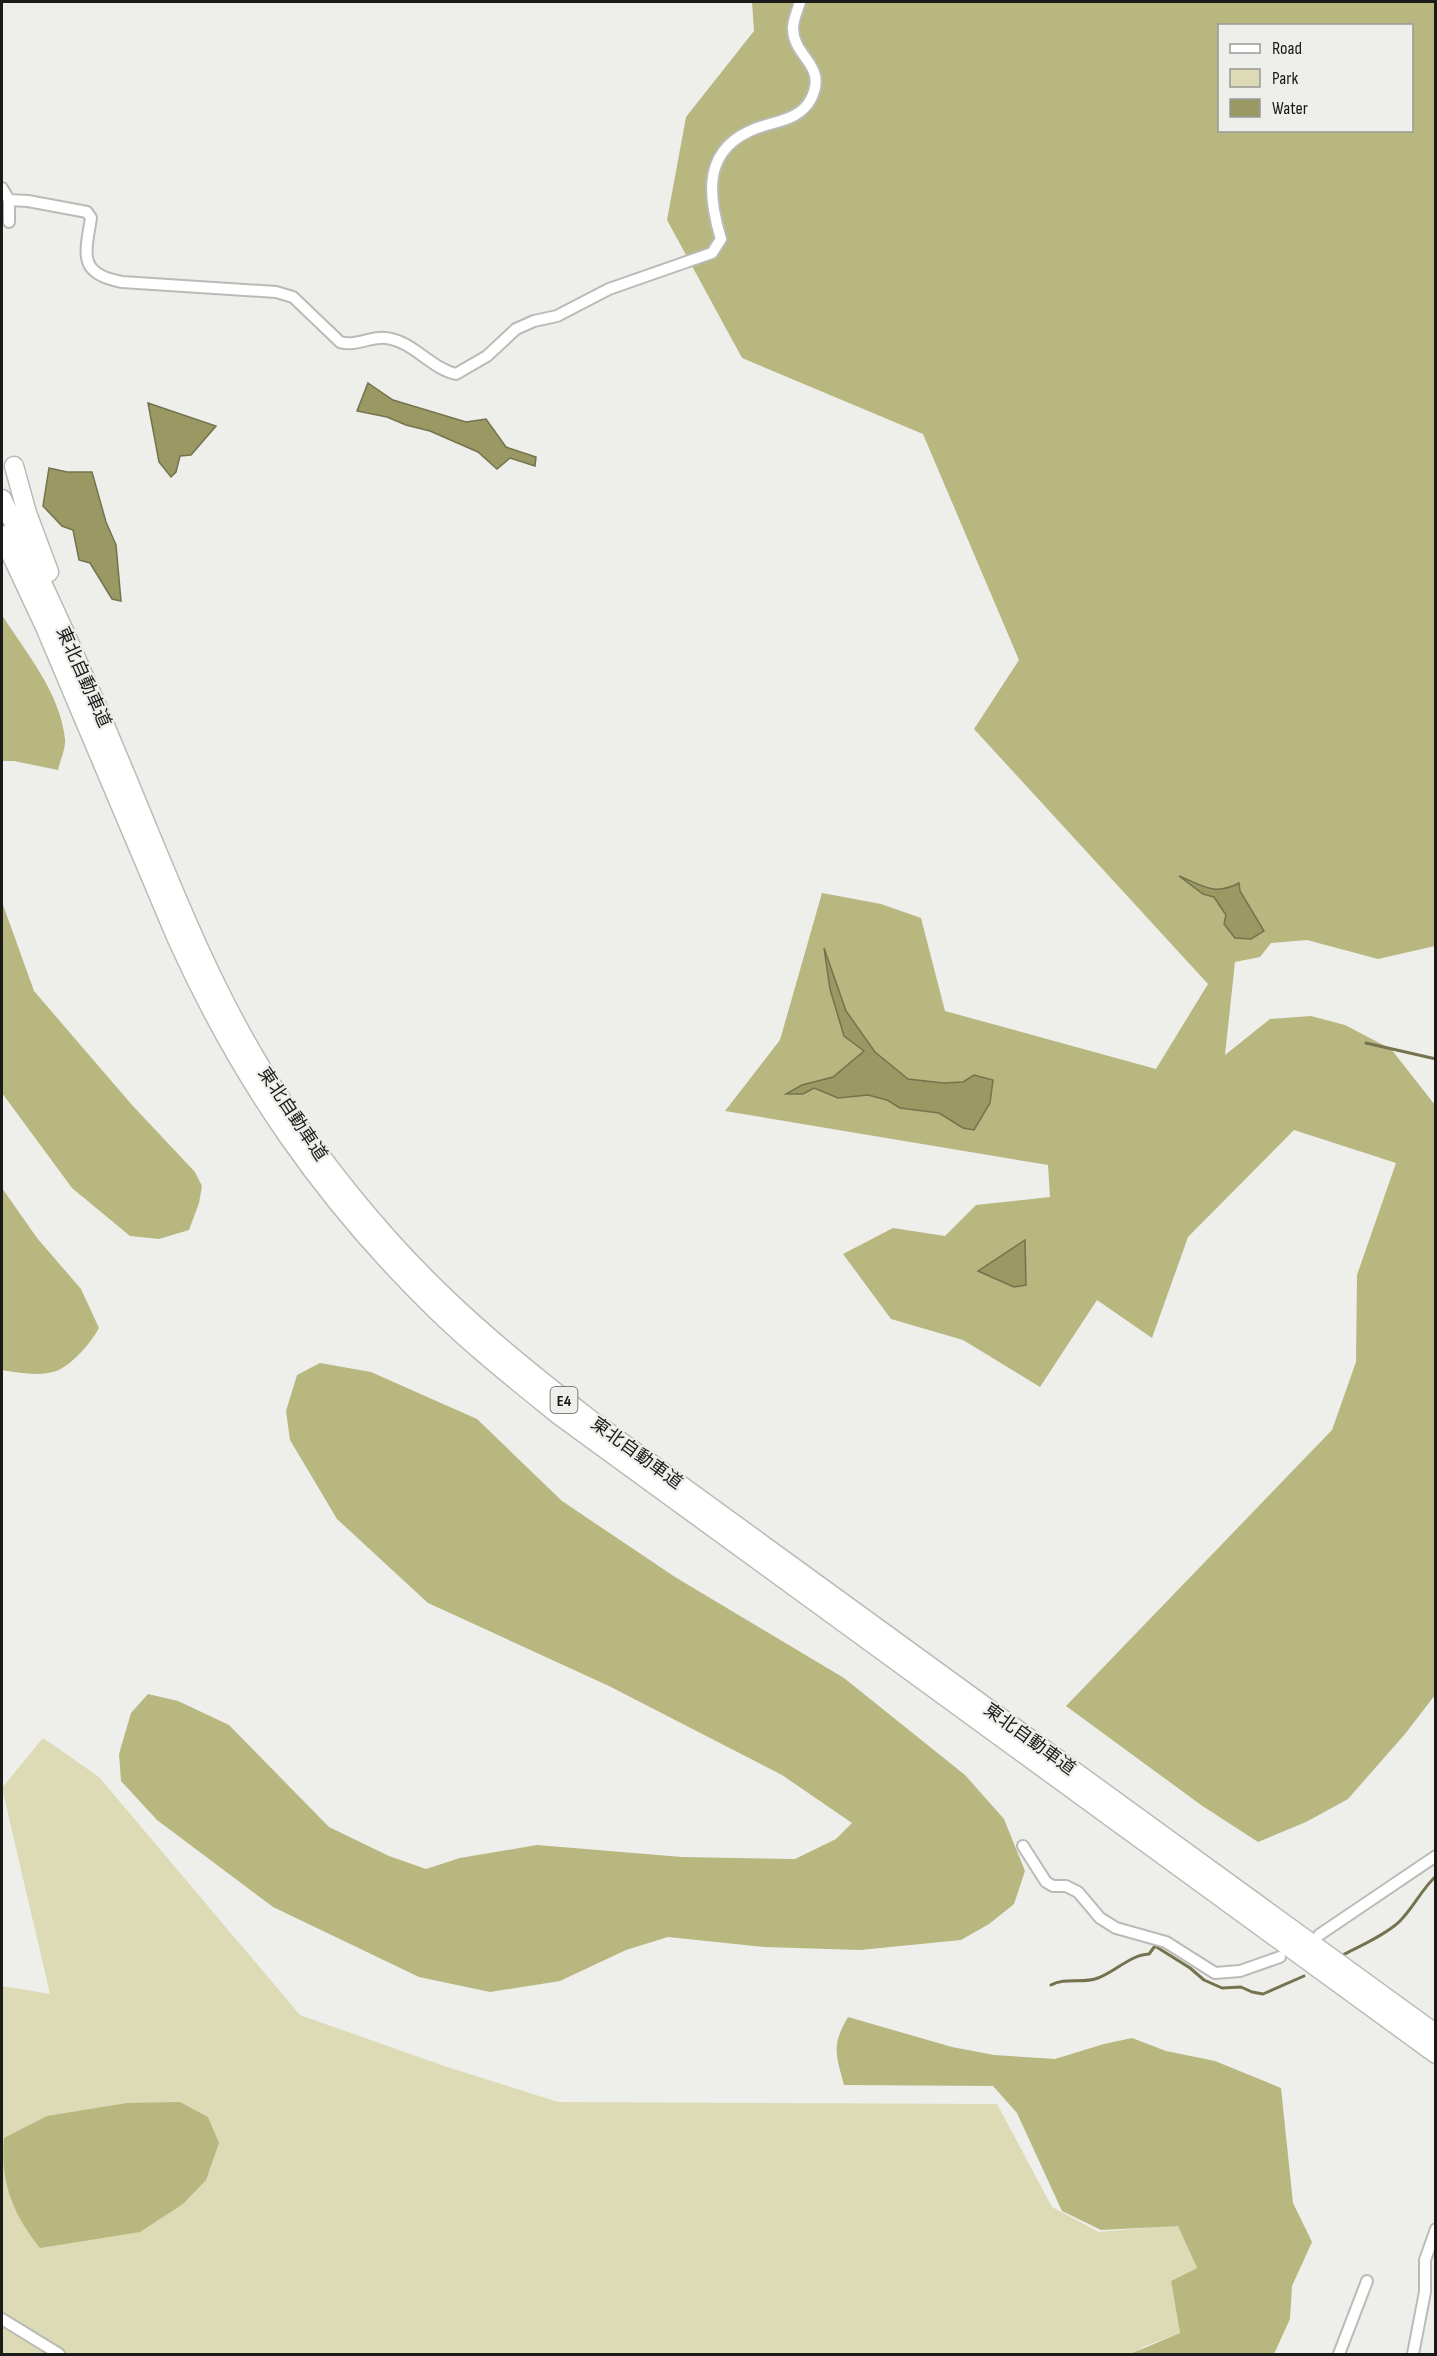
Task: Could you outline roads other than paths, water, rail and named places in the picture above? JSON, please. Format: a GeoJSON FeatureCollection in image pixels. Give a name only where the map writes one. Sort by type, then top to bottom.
{"type":"FeatureCollection","features":[{"type":"Feature","properties":{"kind":"highway"},"geometry":{"type":"LineString","coordinates":[[14,466],[27,513],[44,559],[99,686],[119,758]]}},
{"type":"Feature","properties":{"kind":"highway","name":"東北自動車道"},"geometry":{"type":"LineString","coordinates":[[2,499],[73,652],[202,956],[268,1080],[337,1177],[448,1301],[510,1356],[624,1445],[1436,2034]]}},
{"type":"Feature","properties":{"kind":"highway","name":"東北自動車道"},"geometry":{"type":"LineString","coordinates":[[2,535],[50,638],[172,929],[197,983],[228,1041],[280,1128],[325,1189],[393,1267],[476,1347],[560,1416],[1436,2054]]}},
{"type":"Feature","properties":{"kind":"street"},"geometry":{"type":"LineString","coordinates":[[9,200],[28,201],[87,212],[91,218],[86,249],[88,262],[93,272],[106,279],[276,292],[293,297],[340,342],[347,345],[385,338],[403,343],[444,371],[456,374],[487,356],[516,329],[534,321],[557,316],[609,289],[712,253],[721,239],[711,197],[712,178],[722,151],[737,138],[757,128],[785,122],[811,100],[817,80],[814,67],[796,44],[793,27],[800,2]]}},
{"type":"Feature","properties":{"kind":"street"},"geometry":{"type":"LineString","coordinates":[[2,188],[9,200],[9,222]]}},
{"type":"Feature","properties":{"kind":"street"},"geometry":{"type":"LineString","coordinates":[[1023,1846],[1046,1882],[1053,1886],[1066,1886],[1078,1892],[1100,1918],[1116,1928],[1166,1942],[1215,1973],[1240,1971],[1280,1957]]}},
{"type":"Feature","properties":{"kind":"street"},"geometry":{"type":"LineString","coordinates":[[1320,1935],[1436,1856]]}},
{"type":"Feature","properties":{"kind":"street"},"geometry":{"type":"LineString","coordinates":[[1413,2355],[1425,2292],[1425,2260],[1436,2229]]}},
{"type":"Feature","properties":{"kind":"street"},"geometry":{"type":"LineString","coordinates":[[1339,2355],[1367,2282]]}},
{"type":"Feature","properties":{"kind":"street"},"geometry":{"type":"LineString","coordinates":[[2,2319],[59,2355]]}},
{"type":"Feature","properties":{"kind":"water"},"geometry":{"type":"Polygon","coordinates":[[[368,383],[393,400],[466,422],[486,419],[506,447],[536,457],[535,466],[510,458],[497,469],[478,452],[430,431],[387,417],[357,411],[368,383]]]}},
{"type":"Feature","properties":{"kind":"water"},"geometry":{"type":"Polygon","coordinates":[[[148,403],[216,426],[191,455],[180,456],[176,472],[171,477],[159,462],[148,403]]]}},
{"type":"Feature","properties":{"kind":"water"},"geometry":{"type":"Polygon","coordinates":[[[49,468],[67,472],[92,472],[106,522],[116,545],[121,601],[112,599],[90,563],[79,560],[73,530],[62,526],[43,506],[49,468]]]}},
{"type":"Feature","properties":{"kind":"water"},"geometry":{"type":"Polygon","coordinates":[[[1179,876],[1202,886],[1216,889],[1239,883],[1240,891],[1264,931],[1251,939],[1235,938],[1224,924],[1226,915],[1214,897],[1203,894],[1179,876]]]}},
{"type":"Feature","properties":{"kind":"water"},"geometry":{"type":"Polygon","coordinates":[[[824,948],[846,1011],[875,1052],[908,1079],[943,1083],[963,1082],[974,1075],[993,1080],[990,1103],[974,1130],[963,1128],[939,1113],[900,1108],[887,1100],[868,1095],[838,1098],[814,1088],[803,1094],[786,1094],[802,1085],[833,1077],[864,1051],[844,1036],[830,989],[824,948]]]}},
{"type":"Feature","properties":{"kind":"water"},"geometry":{"type":"Polygon","coordinates":[[[1025,1240],[1026,1285],[1014,1287],[978,1271],[1025,1240]]]}},
{"type":"Feature","properties":{"kind":"waterway"},"geometry":{"type":"LineString","coordinates":[[1366,1043],[1436,1059]]}},
{"type":"Feature","properties":{"kind":"waterway"},"geometry":{"type":"LineString","coordinates":[[1343,1955],[1395,1926],[1436,1876]]}},
{"type":"Feature","properties":{"kind":"waterway"},"geometry":{"type":"LineString","coordinates":[[1051,1985],[1062,1981],[1086,1981],[1098,1978],[1135,1957],[1149,1954],[1155,1946],[1190,1968],[1204,1980],[1222,1988],[1241,1987],[1263,1994],[1304,1976]]}}]}
